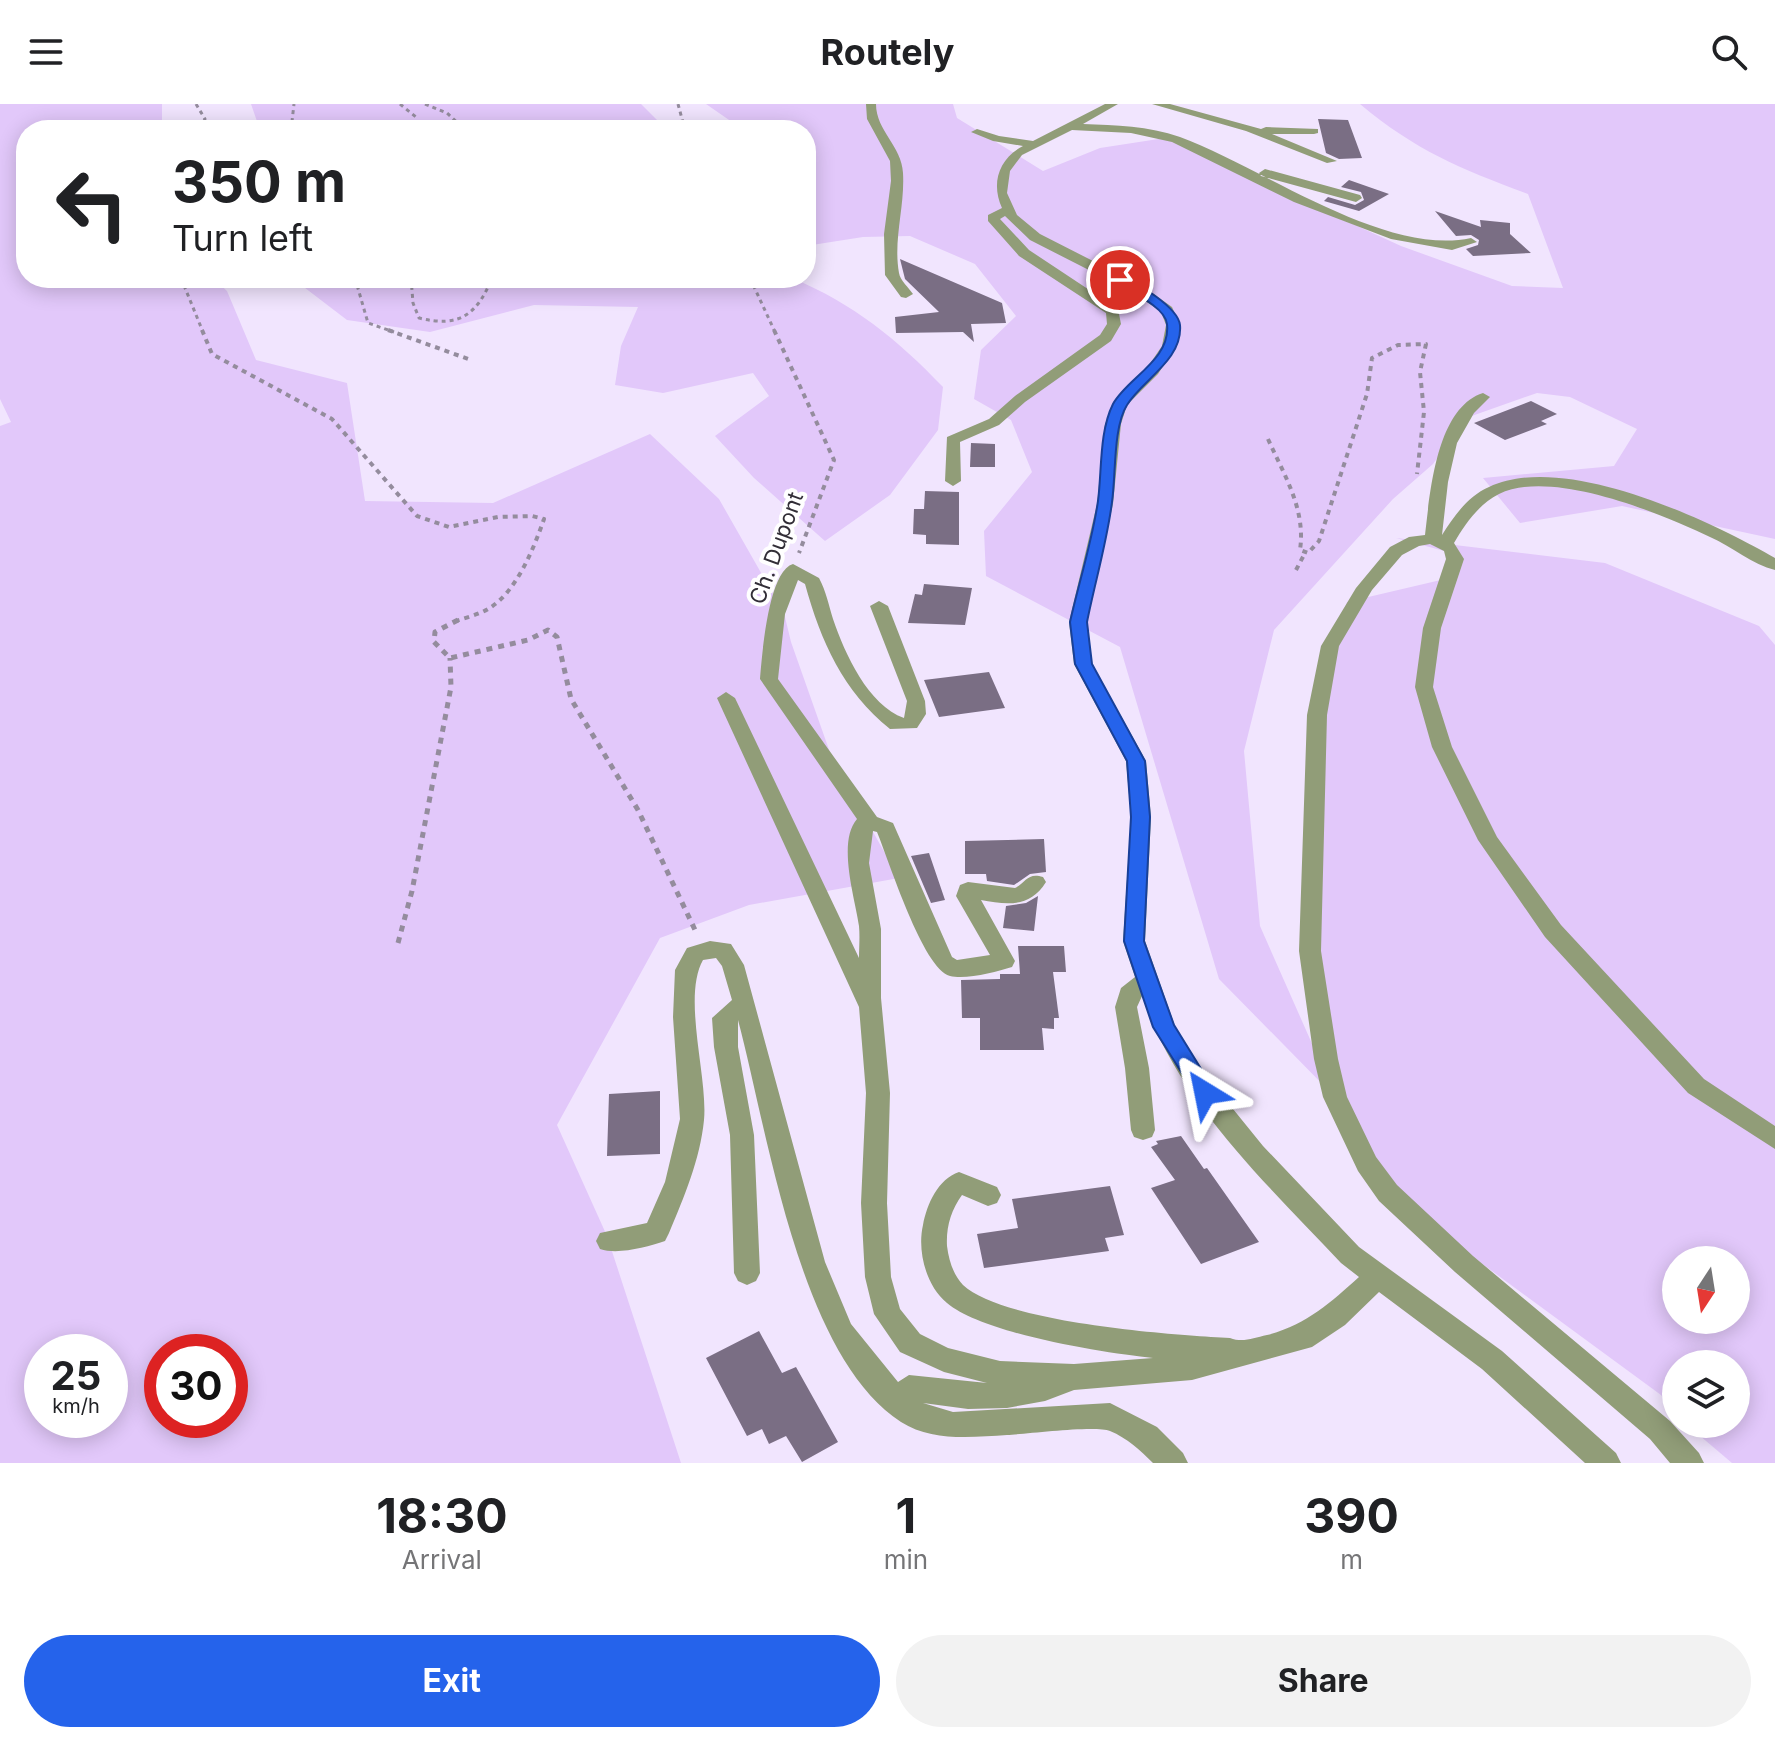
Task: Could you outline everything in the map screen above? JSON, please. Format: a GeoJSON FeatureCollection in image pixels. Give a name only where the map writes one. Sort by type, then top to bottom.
{"type":"FeatureCollection","features":[{"type":"Feature","properties":{"kind":"street"},"geometry":{"type":"LineString","coordinates":[[871,104],[875,125],[895,157],[898,174],[890,243],[894,266],[892,275],[906,294]]}},
{"type":"Feature","properties":{"kind":"street"},"geometry":{"type":"LineString","coordinates":[[1113,104],[1018,153],[1004,171],[1001,193],[1012,217],[1035,237],[1139,290],[1167,310],[1173,325],[1169,346],[1153,371],[1120,404],[1113,424],[1105,504],[1078,622],[1083,664],[1136,761],[1141,817],[1134,941],[1164,1027],[1205,1093],[1254,1153],[1350,1255],[1492,1360],[1606,1463]]}},
{"type":"Feature","properties":{"kind":"street"},"geometry":{"type":"LineString","coordinates":[[1157,104],[1250,129],[1331,161]]}},
{"type":"Feature","properties":{"kind":"street"},"geometry":{"type":"LineString","coordinates":[[1074,123],[1164,135],[1270,175],[1356,198]]}},
{"type":"Feature","properties":{"kind":"street"},"geometry":{"type":"LineString","coordinates":[[1250,129],[1314,131]]}},
{"type":"Feature","properties":{"kind":"street"},"geometry":{"type":"LineString","coordinates":[[977,132],[997,139],[1033,144]]}},
{"type":"Feature","properties":{"kind":"street"},"geometry":{"type":"LineString","coordinates":[[1164,135],[1333,215],[1403,238],[1442,246],[1463,246],[1471,242]]}},
{"type":"Feature","properties":{"kind":"street"},"geometry":{"type":"LineString","coordinates":[[953,481],[952,440],[994,422],[1020,399],[1106,338],[1114,324],[1113,312],[1100,301],[1009,240],[992,218],[1008,210]]}},
{"type":"Feature","properties":{"kind":"street"},"geometry":{"type":"LineString","coordinates":[[1439,542],[1446,449],[1470,406],[1483,397]]}},
{"type":"Feature","properties":{"kind":"street"},"geometry":{"type":"LineString","coordinates":[[1439,542],[1484,497],[1504,486],[1539,482],[1579,487],[1668,511],[1735,540],[1775,565]]}},
{"type":"Feature","properties":{"kind":"street"},"geometry":{"type":"LineString","coordinates":[[1690,1463],[1660,1430],[1498,1294],[1388,1193],[1367,1164],[1335,1097],[1326,1059],[1310,951],[1317,715],[1330,646],[1365,588],[1396,551],[1415,541],[1439,542],[1455,559],[1432,628],[1424,687],[1442,747],[1488,840],[1553,931],[1696,1086],[1775,1139]]}},
{"type":"Feature","properties":{"kind":"street"},"geometry":{"type":"LineString","coordinates":[[793,569],[813,582],[836,654],[851,681],[878,712],[897,725],[910,724],[916,714],[916,701],[879,606]]}},
{"type":"Feature","properties":{"kind":"street","name":"Ch. Dupont"},"geometry":{"type":"LineString","coordinates":[[793,569],[776,614],[769,679],[870,822],[886,828],[934,946],[944,963],[954,969],[1004,961],[982,917],[967,896],[968,890],[1021,897],[1030,892],[1035,882]]}},
{"type":"Feature","properties":{"kind":"street"},"geometry":{"type":"LineString","coordinates":[[726,698],[870,1005]]}},
{"type":"Feature","properties":{"kind":"street"},"geometry":{"type":"LineString","coordinates":[[870,822],[863,825],[858,863],[870,929],[870,1005],[878,1093],[874,1203],[878,1277],[888,1314],[910,1343],[944,1359],[1000,1374],[1074,1377],[1192,1367],[1302,1338],[1335,1316],[1378,1276]]}},
{"type":"Feature","properties":{"kind":"street"},"geometry":{"type":"LineString","coordinates":[[609,1241],[656,1233],[678,1182],[692,1119],[686,1069],[686,970],[695,954],[706,950],[723,950],[733,965],[812,1262],[841,1332],[879,1383],[911,1413],[953,1425],[1110,1416],[1147,1437],[1173,1463]]}},
{"type":"Feature","properties":{"kind":"street"},"geometry":{"type":"LineString","coordinates":[[1143,1130],[1137,1068],[1126,1007],[1129,994],[1136,985],[1147,980]]}},
{"type":"Feature","properties":{"kind":"street"},"geometry":{"type":"LineString","coordinates":[[742,1004],[724,1018],[724,1039],[742,1136],[747,1273]]}},
{"type":"Feature","properties":{"kind":"street"},"geometry":{"type":"LineString","coordinates":[[988,1195],[959,1182],[947,1192],[940,1211],[934,1240],[937,1263],[945,1282],[959,1297],[1032,1324],[1104,1339],[1166,1348],[1252,1350]]}},
{"type":"Feature","properties":{"kind":"street"},"geometry":{"type":"LineString","coordinates":[[902,1405],[909,1388],[943,1394],[1012,1397],[1051,1387],[1074,1377]]}},
{"type":"Feature","properties":{"kind":"path"},"geometry":{"type":"LineString","coordinates":[[400,104],[413,112],[417,120]]}},
{"type":"Feature","properties":{"kind":"path"},"geometry":{"type":"LineString","coordinates":[[425,104],[447,113],[454,120]]}},
{"type":"Feature","properties":{"kind":"path"},"geometry":{"type":"LineString","coordinates":[[185,288],[212,354],[332,419],[417,516],[449,527],[498,517],[532,516],[544,519],[540,533],[494,605],[446,623],[435,632],[434,642],[450,658],[451,687],[412,891],[398,943]]}},
{"type":"Feature","properties":{"kind":"path"},"geometry":{"type":"LineString","coordinates":[[358,288],[368,323],[471,360]]}},
{"type":"Feature","properties":{"kind":"path"},"geometry":{"type":"LineString","coordinates":[[412,288],[419,318],[438,324],[458,322],[472,313],[486,288]]}},
{"type":"Feature","properties":{"kind":"path","name":"Ch. Dupont"},"geometry":{"type":"LineString","coordinates":[[755,288],[834,460],[793,569]]}},
{"type":"Feature","properties":{"kind":"path"},"geometry":{"type":"LineString","coordinates":[[1296,570],[1305,553],[1310,552],[1319,541],[1367,394],[1372,358],[1383,349],[1414,342],[1426,344],[1427,350],[1420,372],[1424,412],[1415,488]]}},
{"type":"Feature","properties":{"kind":"path"},"geometry":{"type":"LineString","coordinates":[[1268,439],[1299,511],[1304,537],[1300,550],[1305,553]]}},
{"type":"Feature","properties":{"kind":"path"},"geometry":{"type":"LineString","coordinates":[[450,658],[528,640],[548,630],[557,637],[571,699],[638,810],[706,950]]}},
{"type":"Feature","properties":{"kind":"shaded area"},"geometry":{"type":"Polygon","coordinates":[[[0,104],[162,104],[162,120],[16,120],[16,288],[224,288],[256,360],[347,383],[365,501],[493,503],[650,434],[719,499],[784,613],[791,642],[833,761],[899,878],[749,905],[660,938],[557,1125],[607,1236],[681,1463],[0,1463],[0,426],[11,422],[0,399],[0,104]]]}},
{"type":"Feature","properties":{"kind":"shaded area"},"geometry":{"type":"Polygon","coordinates":[[[251,104],[641,104],[657,120],[257,120],[251,104]]]}},
{"type":"Feature","properties":{"kind":"shaded area"},"geometry":{"type":"Polygon","coordinates":[[[706,104],[953,104],[957,118],[1043,171],[1100,148],[1165,138],[1401,246],[1512,286],[1563,288],[1528,194],[1420,147],[1360,104],[1775,104],[1775,539],[1622,506],[1520,523],[1483,478],[1614,466],[1637,429],[1570,397],[1537,393],[1466,418],[1433,464],[1393,499],[1274,630],[1244,751],[1260,926],[1336,1098],[1219,979],[1120,647],[986,576],[984,531],[1032,472],[1011,420],[974,399],[981,350],[1016,316],[975,264],[910,236],[863,237],[816,244],[816,120],[729,120],[706,104]]]}},
{"type":"Feature","properties":{"kind":"shaded area"},"geometry":{"type":"Polygon","coordinates":[[[305,288],[814,288],[874,324],[943,387],[938,430],[890,495],[825,541],[754,478],[715,436],[769,396],[753,373],[663,393],[615,385],[621,346],[638,307],[534,305],[430,332],[347,320],[305,288]]]}},
{"type":"Feature","properties":{"kind":"shaded area"},"geometry":{"type":"Polygon","coordinates":[[[1396,538],[1605,563],[1759,626],[1775,645],[1775,1463],[1732,1463],[1703,1438],[1750,1438],[1750,1350],[1662,1350],[1662,1396],[1447,1238],[1393,1186],[1344,1128],[1314,952],[1316,714],[1347,602],[1445,579],[1448,552],[1396,538]]]}},
{"type":"Feature","properties":{"kind":"building"},"geometry":{"type":"Polygon","coordinates":[[[1318,119],[1348,120],[1362,158],[1339,159],[1326,153],[1318,119]]]}},
{"type":"Feature","properties":{"kind":"building"},"geometry":{"type":"Polygon","coordinates":[[[1349,180],[1389,194],[1359,211],[1324,201],[1328,197],[1355,205],[1364,200],[1361,192],[1341,187],[1349,180]]]}},
{"type":"Feature","properties":{"kind":"building"},"geometry":{"type":"Polygon","coordinates":[[[1435,211],[1481,227],[1480,220],[1510,223],[1510,234],[1531,253],[1473,256],[1466,249],[1478,245],[1479,240],[1471,235],[1456,236],[1435,211]]]}},
{"type":"Feature","properties":{"kind":"building"},"geometry":{"type":"Polygon","coordinates":[[[900,259],[1002,303],[1006,323],[971,324],[974,342],[963,332],[896,333],[895,317],[939,312],[905,279],[900,259]]]}},
{"type":"Feature","properties":{"kind":"building"},"geometry":{"type":"Polygon","coordinates":[[[1531,401],[1557,414],[1541,421],[1547,424],[1505,440],[1474,423],[1531,401]]]}},
{"type":"Feature","properties":{"kind":"building"},"geometry":{"type":"Polygon","coordinates":[[[971,443],[995,444],[995,467],[970,467],[971,443]]]}},
{"type":"Feature","properties":{"kind":"building"},"geometry":{"type":"Polygon","coordinates":[[[925,491],[959,492],[959,545],[926,544],[926,535],[913,534],[914,509],[924,509],[925,491]]]}},
{"type":"Feature","properties":{"kind":"building"},"geometry":{"type":"Polygon","coordinates":[[[924,584],[972,588],[965,625],[908,623],[915,594],[922,595],[924,584]]]}},
{"type":"Feature","properties":{"kind":"building"},"geometry":{"type":"Polygon","coordinates":[[[989,672],[1005,708],[939,717],[924,680],[989,672]]]}},
{"type":"Feature","properties":{"kind":"building"},"geometry":{"type":"Polygon","coordinates":[[[1044,839],[1046,872],[1030,874],[1014,885],[987,881],[986,874],[965,874],[965,841],[1044,839]]]}},
{"type":"Feature","properties":{"kind":"building"},"geometry":{"type":"Polygon","coordinates":[[[929,853],[945,900],[931,903],[911,856],[929,853]]]}},
{"type":"Feature","properties":{"kind":"building"},"geometry":{"type":"Polygon","coordinates":[[[1038,896],[1034,931],[1003,928],[1006,906],[1026,903],[1038,896]]]}},
{"type":"Feature","properties":{"kind":"building"},"geometry":{"type":"Polygon","coordinates":[[[1018,946],[1064,946],[1066,972],[1053,972],[1059,1018],[1054,1018],[1054,1029],[1042,1028],[1044,1050],[980,1050],[980,1018],[962,1018],[961,980],[1000,979],[1000,974],[1020,974],[1018,946]]]}},
{"type":"Feature","properties":{"kind":"building"},"geometry":{"type":"Polygon","coordinates":[[[660,1091],[660,1154],[607,1156],[609,1094],[660,1091]]]}},
{"type":"Feature","properties":{"kind":"building"},"geometry":{"type":"Polygon","coordinates":[[[1181,1136],[1259,1242],[1201,1264],[1151,1188],[1175,1180],[1151,1147],[1158,1144],[1156,1141],[1181,1136]]]}},
{"type":"Feature","properties":{"kind":"building"},"geometry":{"type":"Polygon","coordinates":[[[1110,1186],[1124,1235],[1105,1238],[1109,1251],[984,1268],[977,1234],[1018,1228],[1012,1199],[1110,1186]]]}},
{"type":"Feature","properties":{"kind":"building"},"geometry":{"type":"Polygon","coordinates":[[[759,1331],[782,1373],[796,1367],[838,1442],[802,1462],[786,1436],[769,1444],[762,1429],[747,1436],[706,1358],[759,1331]]]}},
{"type":"Feature","properties":{"kind":"route"},"geometry":{"type":"LineString","coordinates":[[1120,280],[1167,310],[1173,325],[1169,346],[1153,371],[1120,404],[1113,424],[1105,504],[1078,622],[1078,641],[1083,664],[1136,761],[1141,817],[1134,941],[1164,1027],[1205,1093]]}}]}
